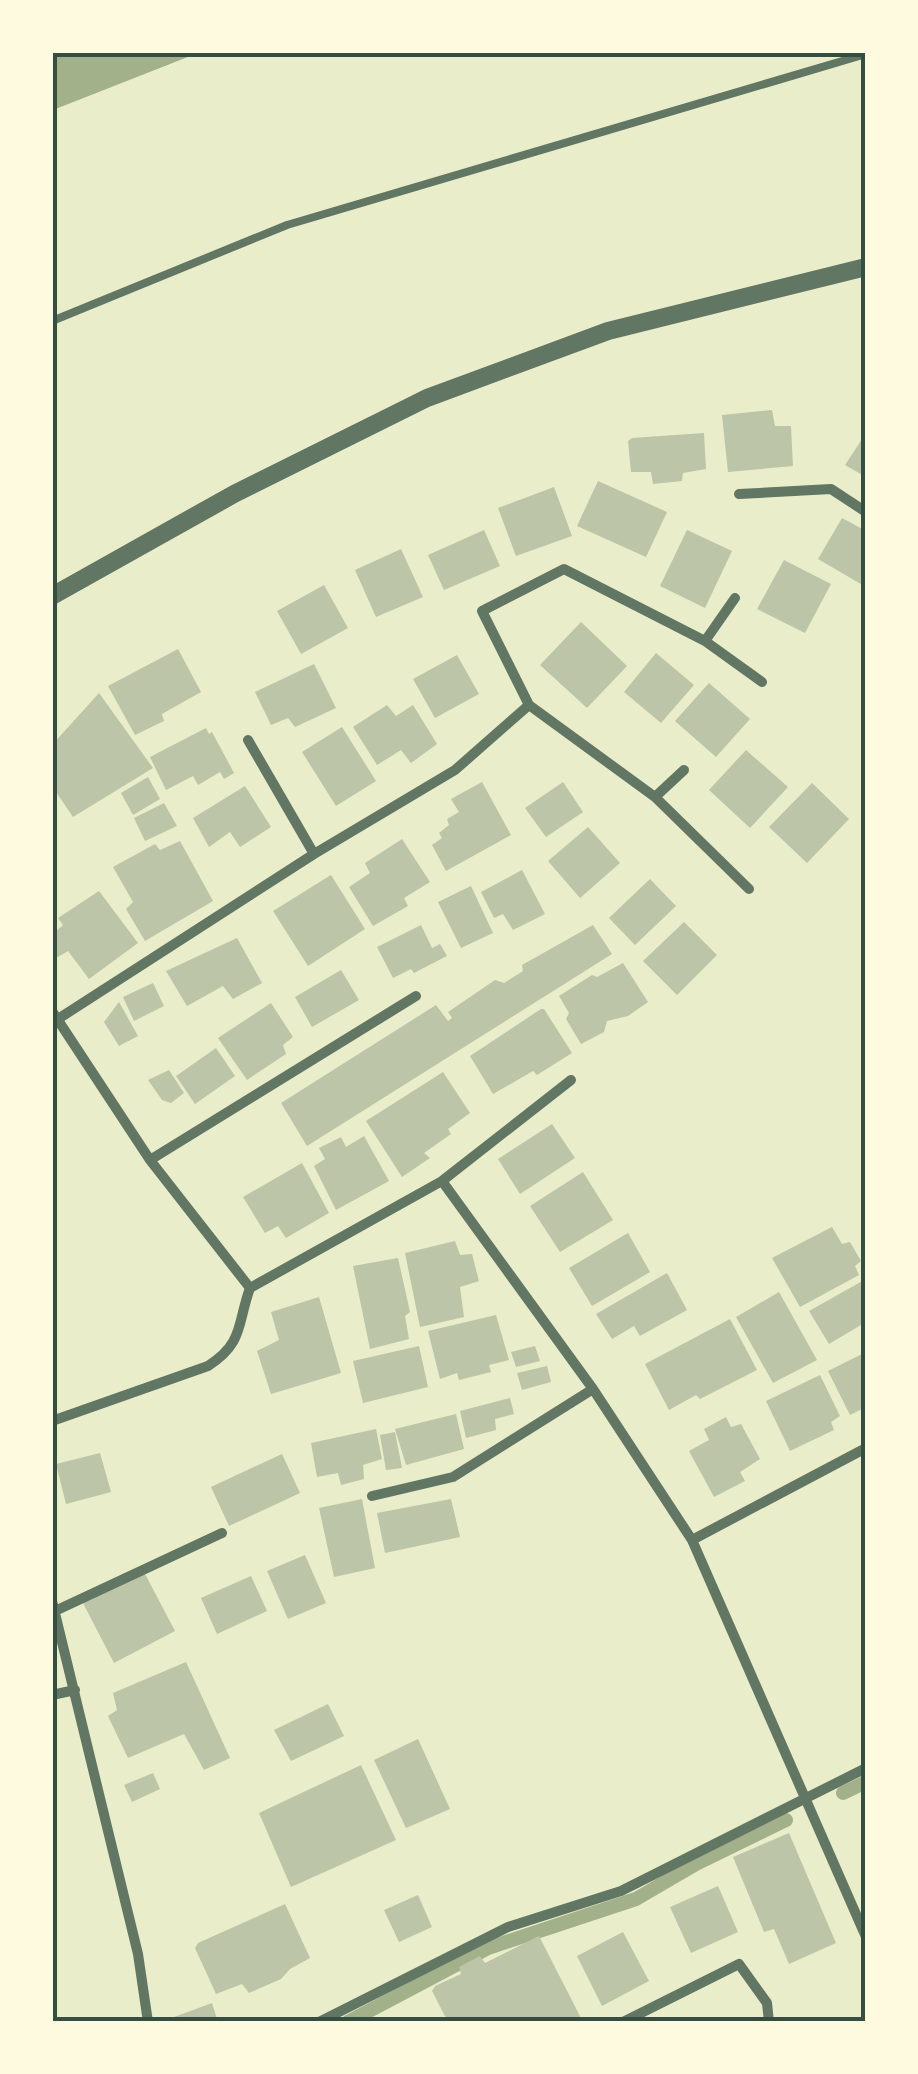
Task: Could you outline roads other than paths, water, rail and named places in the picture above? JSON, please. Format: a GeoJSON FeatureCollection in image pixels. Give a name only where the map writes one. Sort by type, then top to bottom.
{"type":"FeatureCollection","features":[{"type":"Feature","properties":{"kind":"street"},"geometry":{"type":"LineString","coordinates":[[52,596],[234,494],[427,398],[608,331],[866,267]]}},
{"type":"Feature","properties":{"kind":"street"},"geometry":{"type":"LineString","coordinates":[[739,494],[831,489],[866,512]]}},
{"type":"Feature","properties":{"kind":"street"},"geometry":{"type":"LineString","coordinates":[[748,890],[655,797],[529,704],[482,611],[564,569],[705,641],[762,682]]}},
{"type":"Feature","properties":{"kind":"street"},"geometry":{"type":"LineString","coordinates":[[705,641],[735,598]]}},
{"type":"Feature","properties":{"kind":"street"},"geometry":{"type":"LineString","coordinates":[[250,1288],[150,1160],[55,1015],[455,770],[529,704]]}},
{"type":"Feature","properties":{"kind":"street"},"geometry":{"type":"LineString","coordinates":[[248,740],[314,854]]}},
{"type":"Feature","properties":{"kind":"street"},"geometry":{"type":"LineString","coordinates":[[655,797],[684,770]]}},
{"type":"Feature","properties":{"kind":"street"},"geometry":{"type":"LineString","coordinates":[[150,1160],[416,996]]}},
{"type":"Feature","properties":{"kind":"street"},"geometry":{"type":"LineString","coordinates":[[52,1421],[208,1366],[226,1354],[240,1333],[250,1288],[442,1181],[571,1080]]}},
{"type":"Feature","properties":{"kind":"street"},"geometry":{"type":"LineString","coordinates":[[442,1181],[594,1389],[692,1540],[866,1937]]}},
{"type":"Feature","properties":{"kind":"street"},"geometry":{"type":"LineString","coordinates":[[372,1496],[454,1477],[594,1389]]}},
{"type":"Feature","properties":{"kind":"street"},"geometry":{"type":"LineString","coordinates":[[692,1540],[866,1448]]}},
{"type":"Feature","properties":{"kind":"street"},"geometry":{"type":"LineString","coordinates":[[148,2022],[138,1954],[54,1606],[222,1533]]}},
{"type":"Feature","properties":{"kind":"street"},"geometry":{"type":"LineString","coordinates":[[52,1696],[75,1690]]}},
{"type":"Feature","properties":{"kind":"street"},"geometry":{"type":"LineString","coordinates":[[319,2022],[508,1927],[620,1891],[866,1768]]}},
{"type":"Feature","properties":{"kind":"street"},"geometry":{"type":"LineString","coordinates":[[623,2022],[739,1964],[767,2003],[769,2022]]}},
{"type":"Feature","properties":{"kind":"lane"},"geometry":{"type":"LineString","coordinates":[[52,321],[287,225],[866,54]]}},
{"type":"Feature","properties":{"kind":"lane"},"geometry":{"type":"LineString","coordinates":[[338,2012],[349,2021]]}},
{"type":"Feature","properties":{"kind":"waterway"},"geometry":{"type":"LineString","coordinates":[[843,1793],[866,1782]]}},
{"type":"Feature","properties":{"kind":"waterway"},"geometry":{"type":"LineString","coordinates":[[348,2022],[488,1948],[636,1899],[696,1864],[786,1820]]}}]}
